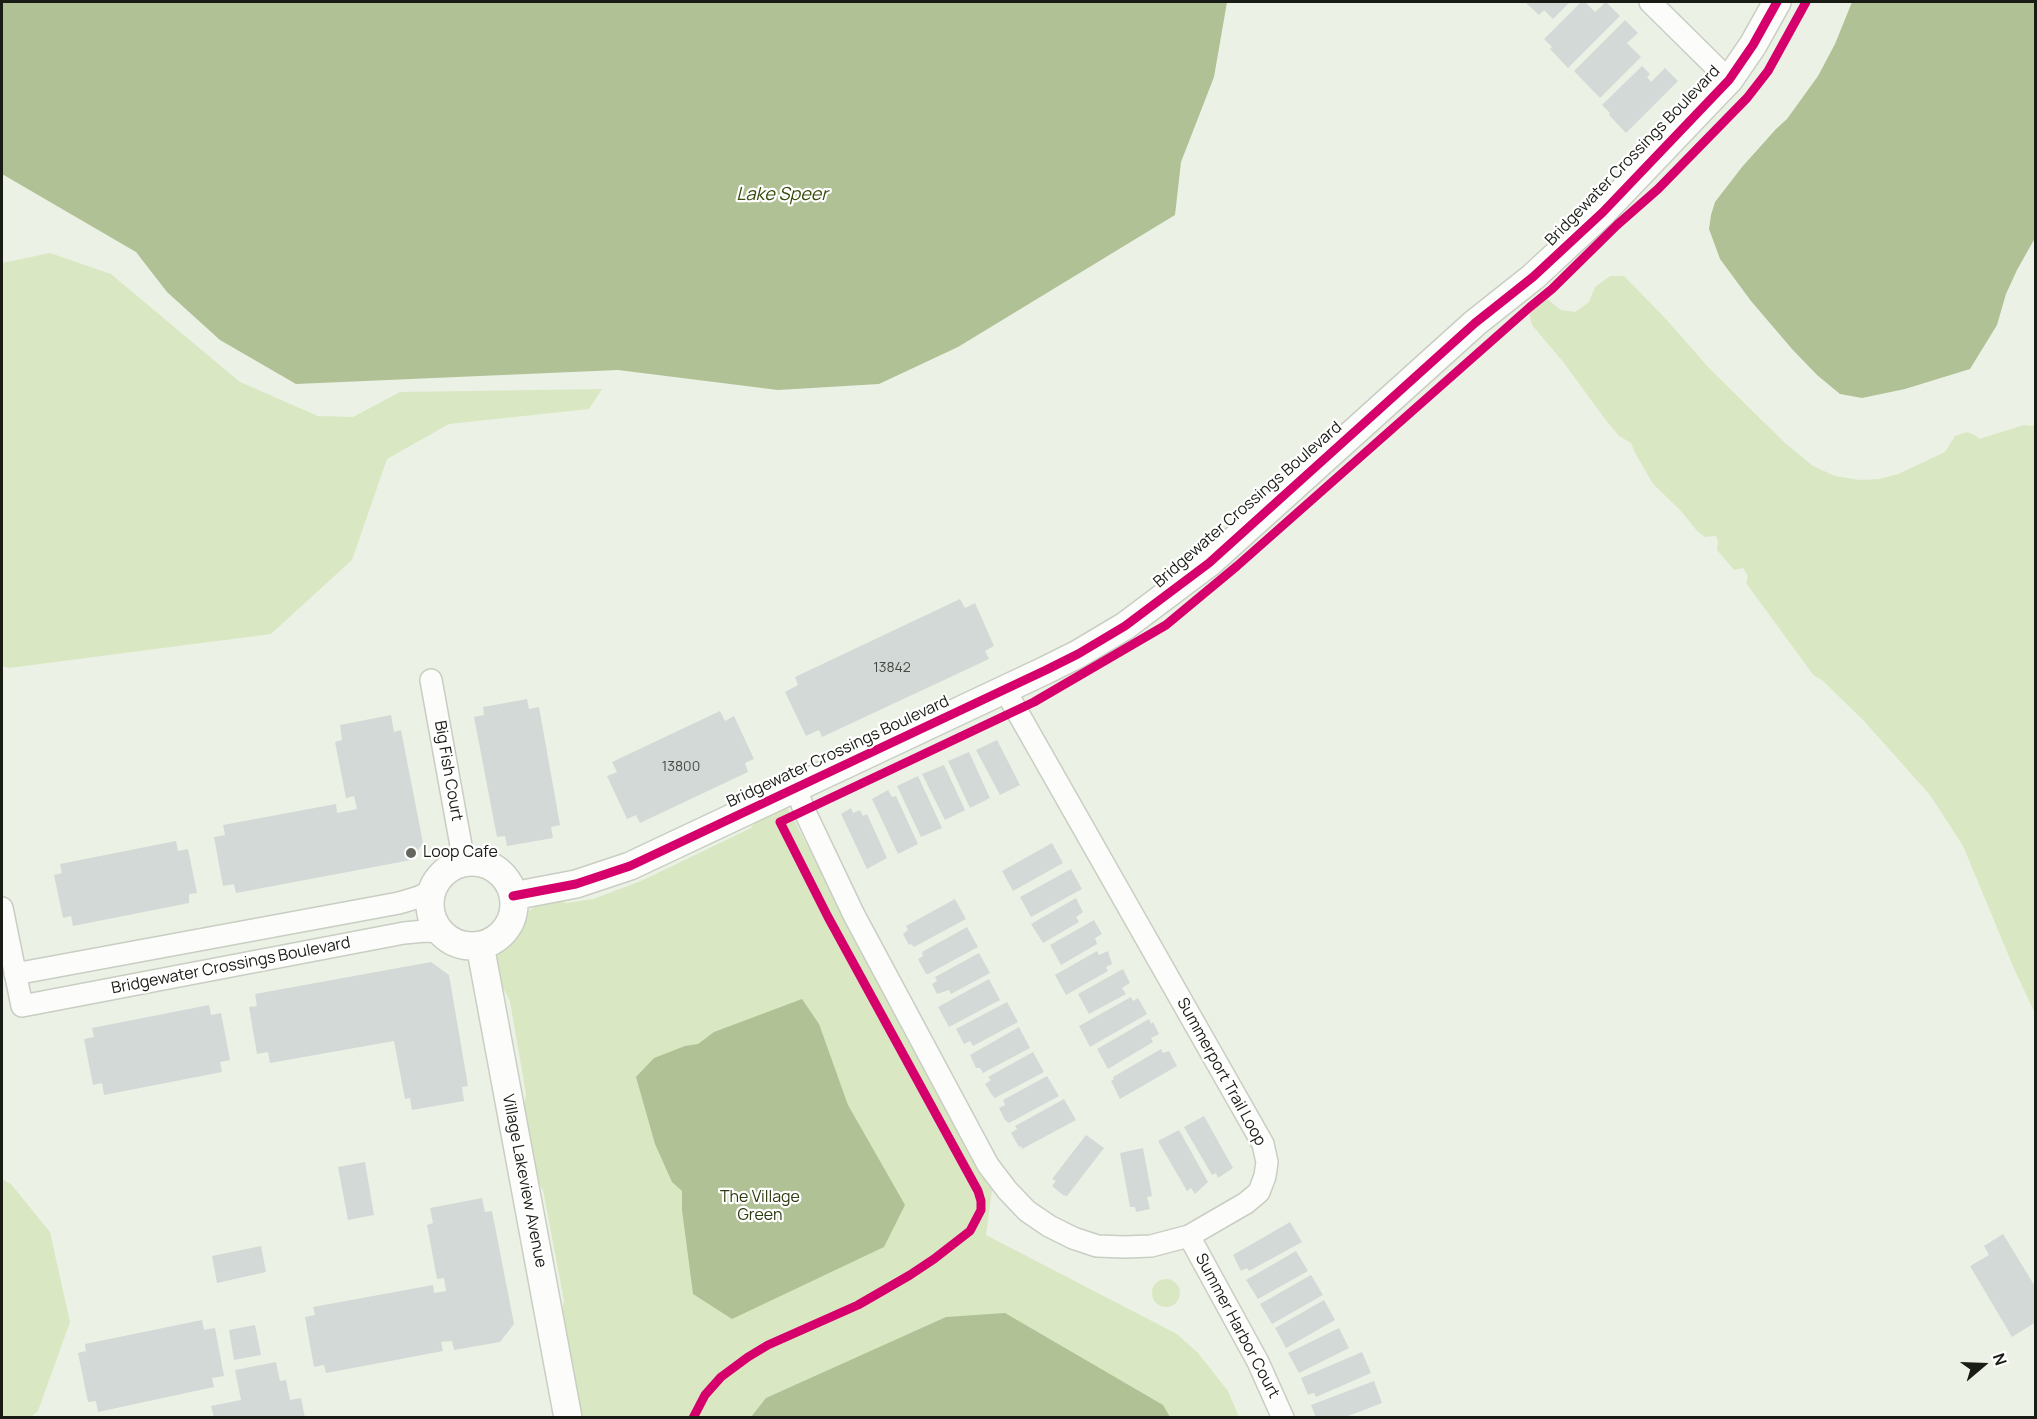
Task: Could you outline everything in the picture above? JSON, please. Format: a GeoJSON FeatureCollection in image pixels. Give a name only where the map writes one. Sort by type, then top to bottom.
{"type":"FeatureCollection","features":[{"type":"Feature","properties":{"kind":"street"},"geometry":{"type":"LineString","coordinates":[[1650,2],[1729,80]]}},
{"type":"Feature","properties":{"kind":"street","name":"Bridgewater Crossings Boulevard"},"geometry":{"type":"LineString","coordinates":[[513,896],[576,884],[630,866],[1005,690],[1078,654],[1125,626],[1209,563],[1475,323],[1568,246],[1729,80],[1754,45],[1777,2]]}},
{"type":"Feature","properties":{"kind":"street","name":"Big Fish Court"},"geometry":{"type":"LineString","coordinates":[[431,680],[465,862]]}},
{"type":"Feature","properties":{"kind":"street","name":"Summerport Trail Loop"},"geometry":{"type":"LineString","coordinates":[[796,788],[804,810],[854,915],[988,1165],[1007,1190],[1027,1211],[1049,1226],[1073,1238],[1097,1245],[1151,1246],[1189,1236],[1246,1203],[1258,1192],[1265,1176],[1267,1162],[1263,1144],[1005,690]]}},
{"type":"Feature","properties":{"kind":"street"},"geometry":{"type":"LineString","coordinates":[[465,862],[486,864],[496,869],[510,886],[513,896],[514,907],[507,927],[499,936],[480,945],[459,944],[449,939],[441,932],[431,913],[432,891],[444,872],[465,862]]}},
{"type":"Feature","properties":{"kind":"street","name":"Bridgewater Crossings Boulevard"},"geometry":{"type":"LineString","coordinates":[[432,891],[399,903],[15,974],[22,1006],[404,933],[441,932]]}},
{"type":"Feature","properties":{"kind":"street"},"geometry":{"type":"LineString","coordinates":[[2,908],[15,974]]}},
{"type":"Feature","properties":{"kind":"street","name":"Village Lakeview Avenue"},"geometry":{"type":"LineString","coordinates":[[480,945],[568,1418]]}},
{"type":"Feature","properties":{"kind":"street","name":"Summer Harbor Court"},"geometry":{"type":"LineString","coordinates":[[1189,1236],[1258,1362],[1283,1418]]}},
{"type":"Feature","properties":{"kind":"green space"},"geometry":{"type":"Polygon","coordinates":[[[50,253],[111,274],[240,382],[318,416],[353,417],[400,392],[602,389],[589,409],[449,424],[387,459],[352,560],[271,634],[9,668],[2,666],[2,263],[50,253]]]}},
{"type":"Feature","properties":{"kind":"green space"},"geometry":{"type":"Polygon","coordinates":[[[1610,276],[1624,276],[1709,368],[1785,443],[1813,466],[1835,476],[1860,480],[1879,479],[1898,474],[1945,452],[1955,436],[1967,432],[1979,439],[2024,425],[2035,426],[2035,1013],[1963,846],[1930,795],[1863,720],[1822,680],[1814,676],[1746,583],[1748,576],[1743,568],[1734,570],[1717,550],[1716,536],[1705,537],[1697,531],[1681,511],[1653,484],[1631,443],[1619,436],[1532,325],[1529,313],[1546,298],[1561,310],[1575,312],[1589,302],[1595,287],[1610,276]]]}},
{"type":"Feature","properties":{"kind":"green space","name":"The Village Green"},"geometry":{"type":"Polygon","coordinates":[[[786,805],[975,1164],[992,1190],[986,1235],[1177,1334],[1198,1353],[1228,1391],[1239,1417],[580,1417],[561,1315],[564,1301],[543,1190],[536,1179],[522,1112],[526,1094],[510,1002],[498,982],[496,964],[498,954],[515,935],[528,911],[538,905],[554,900],[567,903],[593,899],[641,881],[751,828],[757,819],[786,805]]]}},
{"type":"Feature","properties":{"kind":"green space"},"geometry":{"type":"Polygon","coordinates":[[[2,1179],[11,1184],[50,1232],[70,1322],[38,1411],[31,1417],[2,1417],[2,1179]]]}},
{"type":"Feature","properties":{"kind":"green space"},"geometry":{"type":"Polygon","coordinates":[[[1166,1279],[1176,1283],[1180,1293],[1176,1303],[1166,1307],[1156,1303],[1152,1293],[1156,1283],[1166,1279]]]}},
{"type":"Feature","properties":{"kind":"water","name":"Lake Speer"},"geometry":{"type":"Polygon","coordinates":[[[2,2],[1227,2],[1214,77],[1181,162],[1175,215],[958,347],[879,384],[778,390],[618,370],[296,384],[220,340],[167,292],[136,252],[2,174],[2,2]]]}},
{"type":"Feature","properties":{"kind":"water"},"geometry":{"type":"Polygon","coordinates":[[[1852,2],[2036,2],[2035,238],[2006,294],[1997,325],[1970,369],[1905,389],[1862,398],[1840,394],[1817,375],[1792,349],[1751,301],[1720,259],[1709,229],[1715,202],[1742,167],[1787,119],[1818,76],[1835,44],[1852,2]]]}},
{"type":"Feature","properties":{"kind":"water"},"geometry":{"type":"Polygon","coordinates":[[[802,999],[819,1024],[848,1105],[905,1205],[884,1247],[732,1319],[693,1294],[682,1210],[682,1191],[672,1182],[655,1144],[636,1077],[654,1058],[685,1046],[698,1044],[714,1032],[802,999]]]}},
{"type":"Feature","properties":{"kind":"water"},"geometry":{"type":"Polygon","coordinates":[[[1005,1313],[1163,1405],[1170,1417],[751,1417],[766,1398],[946,1317],[1005,1313]]]}},
{"type":"Feature","properties":{"kind":"building"},"geometry":{"type":"Polygon","coordinates":[[[1525,2],[1570,2],[1553,19],[1544,10],[1539,15],[1525,2]]]}},
{"type":"Feature","properties":{"kind":"building"},"geometry":{"type":"Polygon","coordinates":[[[1581,2],[1585,2],[1595,12],[1606,2],[1620,16],[1568,68],[1544,39],[1581,2]]]}},
{"type":"Feature","properties":{"kind":"building"},"geometry":{"type":"Polygon","coordinates":[[[1625,20],[1638,33],[1627,43],[1641,57],[1600,98],[1574,71],[1625,20]]]}},
{"type":"Feature","properties":{"kind":"building"},"geometry":{"type":"Polygon","coordinates":[[[1642,66],[1650,74],[1647,77],[1651,82],[1665,68],[1678,81],[1626,133],[1602,105],[1642,66]]]}},
{"type":"Feature","properties":{"kind":"building"},"geometry":{"type":"Polygon","coordinates":[[[960,599],[965,608],[975,603],[994,646],[985,651],[989,659],[822,737],[819,730],[806,736],[785,692],[798,685],[795,677],[960,599]]]}},
{"type":"Feature","properties":{"kind":"building"},"geometry":{"type":"Polygon","coordinates":[[[527,699],[529,709],[539,707],[560,825],[551,827],[553,838],[507,846],[505,836],[497,837],[474,717],[484,715],[483,707],[527,699]]]}},
{"type":"Feature","properties":{"kind":"building"},"geometry":{"type":"Polygon","coordinates":[[[720,711],[725,721],[734,716],[754,759],[745,763],[748,772],[640,823],[636,815],[627,819],[607,776],[617,772],[612,762],[720,711]]]}},
{"type":"Feature","properties":{"kind":"building"},"geometry":{"type":"Polygon","coordinates":[[[391,715],[394,732],[401,730],[423,843],[411,860],[236,893],[234,884],[223,886],[214,837],[225,835],[223,825],[336,804],[337,813],[357,809],[354,796],[346,798],[335,742],[342,740],[340,725],[391,715]]]}},
{"type":"Feature","properties":{"kind":"building"},"geometry":{"type":"Polygon","coordinates":[[[997,740],[1020,785],[1000,795],[976,750],[997,740]]]}},
{"type":"Feature","properties":{"kind":"building"},"geometry":{"type":"Polygon","coordinates":[[[969,752],[990,798],[970,808],[948,761],[969,752]]]}},
{"type":"Feature","properties":{"kind":"building"},"geometry":{"type":"Polygon","coordinates":[[[944,765],[965,810],[945,820],[922,774],[944,765]]]}},
{"type":"Feature","properties":{"kind":"building"},"geometry":{"type":"Polygon","coordinates":[[[918,776],[942,828],[921,837],[897,786],[918,776]]]}},
{"type":"Feature","properties":{"kind":"building"},"geometry":{"type":"Polygon","coordinates":[[[888,790],[892,797],[896,796],[918,844],[898,854],[872,799],[888,790]]]}},
{"type":"Feature","properties":{"kind":"building"},"geometry":{"type":"Polygon","coordinates":[[[851,808],[853,813],[860,810],[863,816],[867,814],[887,858],[867,869],[841,814],[851,808]]]}},
{"type":"Feature","properties":{"kind":"building"},"geometry":{"type":"Polygon","coordinates":[[[176,841],[178,851],[188,849],[197,893],[189,894],[189,903],[73,926],[71,916],[63,918],[54,875],[62,873],[60,864],[176,841]]]}},
{"type":"Feature","properties":{"kind":"building"},"geometry":{"type":"Polygon","coordinates":[[[1052,843],[1063,863],[1013,891],[1002,871],[1052,843]]]}},
{"type":"Feature","properties":{"kind":"building"},"geometry":{"type":"Polygon","coordinates":[[[1071,869],[1082,889],[1031,917],[1020,897],[1071,869]]]}},
{"type":"Feature","properties":{"kind":"building"},"geometry":{"type":"Polygon","coordinates":[[[1076,898],[1083,912],[1076,917],[1079,922],[1043,943],[1031,924],[1076,898]]]}},
{"type":"Feature","properties":{"kind":"building"},"geometry":{"type":"Polygon","coordinates":[[[955,899],[966,919],[914,947],[909,945],[903,934],[908,930],[906,926],[955,899]]]}},
{"type":"Feature","properties":{"kind":"building"},"geometry":{"type":"Polygon","coordinates":[[[1094,920],[1102,934],[1095,938],[1097,944],[1061,965],[1050,945],[1094,920]]]}},
{"type":"Feature","properties":{"kind":"building"},"geometry":{"type":"Polygon","coordinates":[[[967,927],[978,947],[926,974],[918,959],[923,956],[922,952],[967,927]]]}},
{"type":"Feature","properties":{"kind":"building"},"geometry":{"type":"Polygon","coordinates":[[[1097,951],[1099,955],[1108,951],[1112,964],[1106,967],[1108,971],[1066,995],[1055,975],[1097,951]]]}},
{"type":"Feature","properties":{"kind":"building"},"geometry":{"type":"Polygon","coordinates":[[[979,953],[990,973],[951,994],[949,990],[937,994],[932,984],[937,981],[935,977],[979,953]]]}},
{"type":"Feature","properties":{"kind":"building"},"geometry":{"type":"Polygon","coordinates":[[[431,962],[449,975],[468,1086],[462,1087],[464,1101],[412,1110],[410,1098],[405,1099],[394,1041],[270,1063],[268,1052],[257,1054],[249,1007],[257,1006],[255,994],[431,962]]]}},
{"type":"Feature","properties":{"kind":"building"},"geometry":{"type":"Polygon","coordinates":[[[1123,969],[1130,983],[1122,988],[1126,994],[1089,1014],[1078,994],[1123,969]]]}},
{"type":"Feature","properties":{"kind":"building"},"geometry":{"type":"Polygon","coordinates":[[[989,979],[1000,1000],[949,1027],[938,1007],[989,979]]]}},
{"type":"Feature","properties":{"kind":"building"},"geometry":{"type":"Polygon","coordinates":[[[1131,997],[1133,1001],[1138,998],[1147,1014],[1090,1047],[1079,1026],[1131,997]]]}},
{"type":"Feature","properties":{"kind":"building"},"geometry":{"type":"Polygon","coordinates":[[[1007,1002],[1018,1022],[973,1046],[970,1041],[964,1044],[956,1029],[1007,1002]]]}},
{"type":"Feature","properties":{"kind":"building"},"geometry":{"type":"Polygon","coordinates":[[[209,1005],[211,1015],[221,1013],[230,1060],[220,1062],[222,1072],[104,1095],[102,1083],[93,1085],[84,1039],[94,1037],[92,1028],[209,1005]]]}},
{"type":"Feature","properties":{"kind":"building"},"geometry":{"type":"Polygon","coordinates":[[[1149,1019],[1159,1034],[1151,1038],[1153,1042],[1108,1069],[1097,1049],[1149,1019]]]}},
{"type":"Feature","properties":{"kind":"building"},"geometry":{"type":"Polygon","coordinates":[[[1019,1027],[1030,1048],[983,1073],[980,1068],[976,1068],[970,1055],[1019,1027]]]}},
{"type":"Feature","properties":{"kind":"building"},"geometry":{"type":"Polygon","coordinates":[[[1161,1049],[1163,1053],[1169,1051],[1177,1066],[1120,1099],[1111,1081],[1113,1077],[1161,1049]]]}},
{"type":"Feature","properties":{"kind":"building"},"geometry":{"type":"Polygon","coordinates":[[[1033,1052],[1044,1072],[995,1098],[985,1084],[991,1080],[988,1077],[1033,1052]]]}},
{"type":"Feature","properties":{"kind":"building"},"geometry":{"type":"Polygon","coordinates":[[[1047,1076],[1059,1096],[1009,1123],[1005,1120],[999,1108],[1005,1105],[1003,1100],[1047,1076]]]}},
{"type":"Feature","properties":{"kind":"building"},"geometry":{"type":"Polygon","coordinates":[[[1064,1099],[1076,1120],[1022,1149],[1021,1146],[1019,1147],[1011,1133],[1017,1129],[1015,1126],[1064,1099]]]}},
{"type":"Feature","properties":{"kind":"building"},"geometry":{"type":"Polygon","coordinates":[[[1204,1116],[1233,1168],[1218,1178],[1216,1173],[1212,1175],[1184,1127],[1204,1116]]]}},
{"type":"Feature","properties":{"kind":"building"},"geometry":{"type":"Polygon","coordinates":[[[1179,1130],[1208,1182],[1195,1194],[1191,1188],[1187,1191],[1158,1141],[1179,1130]]]}},
{"type":"Feature","properties":{"kind":"building"},"geometry":{"type":"Polygon","coordinates":[[[1086,1135],[1104,1148],[1067,1196],[1063,1195],[1052,1186],[1056,1181],[1052,1179],[1086,1135]]]}},
{"type":"Feature","properties":{"kind":"building"},"geometry":{"type":"Polygon","coordinates":[[[1143,1148],[1152,1196],[1147,1197],[1150,1209],[1136,1212],[1135,1207],[1130,1207],[1120,1153],[1143,1148]]]}},
{"type":"Feature","properties":{"kind":"building"},"geometry":{"type":"Polygon","coordinates":[[[365,1162],[374,1215],[348,1220],[338,1167],[365,1162]]]}},
{"type":"Feature","properties":{"kind":"building"},"geometry":{"type":"Polygon","coordinates":[[[482,1198],[485,1212],[492,1211],[514,1324],[500,1342],[454,1350],[452,1341],[441,1342],[443,1351],[326,1373],[324,1365],[314,1367],[305,1317],[315,1315],[313,1307],[433,1285],[434,1293],[446,1291],[444,1278],[437,1279],[427,1225],[433,1223],[430,1208],[482,1198]]]}},
{"type":"Feature","properties":{"kind":"building"},"geometry":{"type":"Polygon","coordinates":[[[1290,1222],[1302,1242],[1249,1271],[1247,1268],[1241,1271],[1233,1255],[1290,1222]]]}},
{"type":"Feature","properties":{"kind":"building"},"geometry":{"type":"Polygon","coordinates":[[[2003,1234],[2036,1288],[2036,1322],[2012,1337],[1970,1266],[1989,1255],[1984,1246],[2003,1234]]]}},
{"type":"Feature","properties":{"kind":"building"},"geometry":{"type":"Polygon","coordinates":[[[261,1246],[266,1272],[217,1283],[212,1256],[261,1246]]]}},
{"type":"Feature","properties":{"kind":"building"},"geometry":{"type":"Polygon","coordinates":[[[1296,1251],[1308,1271],[1258,1299],[1246,1280],[1296,1251]]]}},
{"type":"Feature","properties":{"kind":"building"},"geometry":{"type":"Polygon","coordinates":[[[1311,1275],[1323,1295],[1272,1324],[1260,1304],[1311,1275]]]}},
{"type":"Feature","properties":{"kind":"building"},"geometry":{"type":"Polygon","coordinates":[[[1324,1300],[1335,1320],[1286,1348],[1275,1328],[1324,1300]]]}},
{"type":"Feature","properties":{"kind":"building"},"geometry":{"type":"Polygon","coordinates":[[[202,1320],[204,1330],[215,1328],[224,1376],[212,1378],[214,1387],[98,1412],[96,1401],[88,1402],[78,1353],[86,1351],[85,1344],[202,1320]]]}},
{"type":"Feature","properties":{"kind":"building"},"geometry":{"type":"Polygon","coordinates":[[[255,1325],[261,1355],[234,1360],[229,1330],[255,1325]]]}},
{"type":"Feature","properties":{"kind":"building"},"geometry":{"type":"Polygon","coordinates":[[[1339,1328],[1349,1348],[1299,1373],[1288,1353],[1339,1328]]]}},
{"type":"Feature","properties":{"kind":"building"},"geometry":{"type":"Polygon","coordinates":[[[1362,1352],[1371,1373],[1316,1397],[1314,1393],[1308,1395],[1301,1378],[1362,1352]]]}},
{"type":"Feature","properties":{"kind":"building"},"geometry":{"type":"Polygon","coordinates":[[[276,1362],[280,1381],[286,1380],[290,1400],[301,1398],[305,1418],[214,1418],[211,1406],[241,1400],[235,1370],[276,1362]]]}},
{"type":"Feature","properties":{"kind":"building"},"geometry":{"type":"Polygon","coordinates":[[[1374,1381],[1382,1403],[1343,1418],[1334,1416],[1316,1418],[1311,1405],[1374,1381]]]}},
{"type":"Feature","properties":{"kind":"cycle path"},"geometry":{"type":"LineString","coordinates":[[513,896],[576,884],[630,866],[1046,670],[1125,626],[1209,563],[1475,323],[1533,277],[1603,212],[1729,80],[1753,45],[1777,2]]}},
{"type":"Feature","properties":{"kind":"cycle path"},"geometry":{"type":"LineString","coordinates":[[693,1418],[705,1395],[721,1377],[748,1357],[768,1345],[858,1305],[910,1275],[970,1231],[981,1210],[978,1191],[828,917],[780,822],[1034,702],[1166,625],[1237,566],[1552,289],[1617,225],[1658,189],[1747,98],[1768,71],[1806,2]]}},
{"type":"Feature","properties":{"kind":"place","name":"Loop Cafe"},"geometry":{"type":"Point","coordinates":[411,853]}}]}
